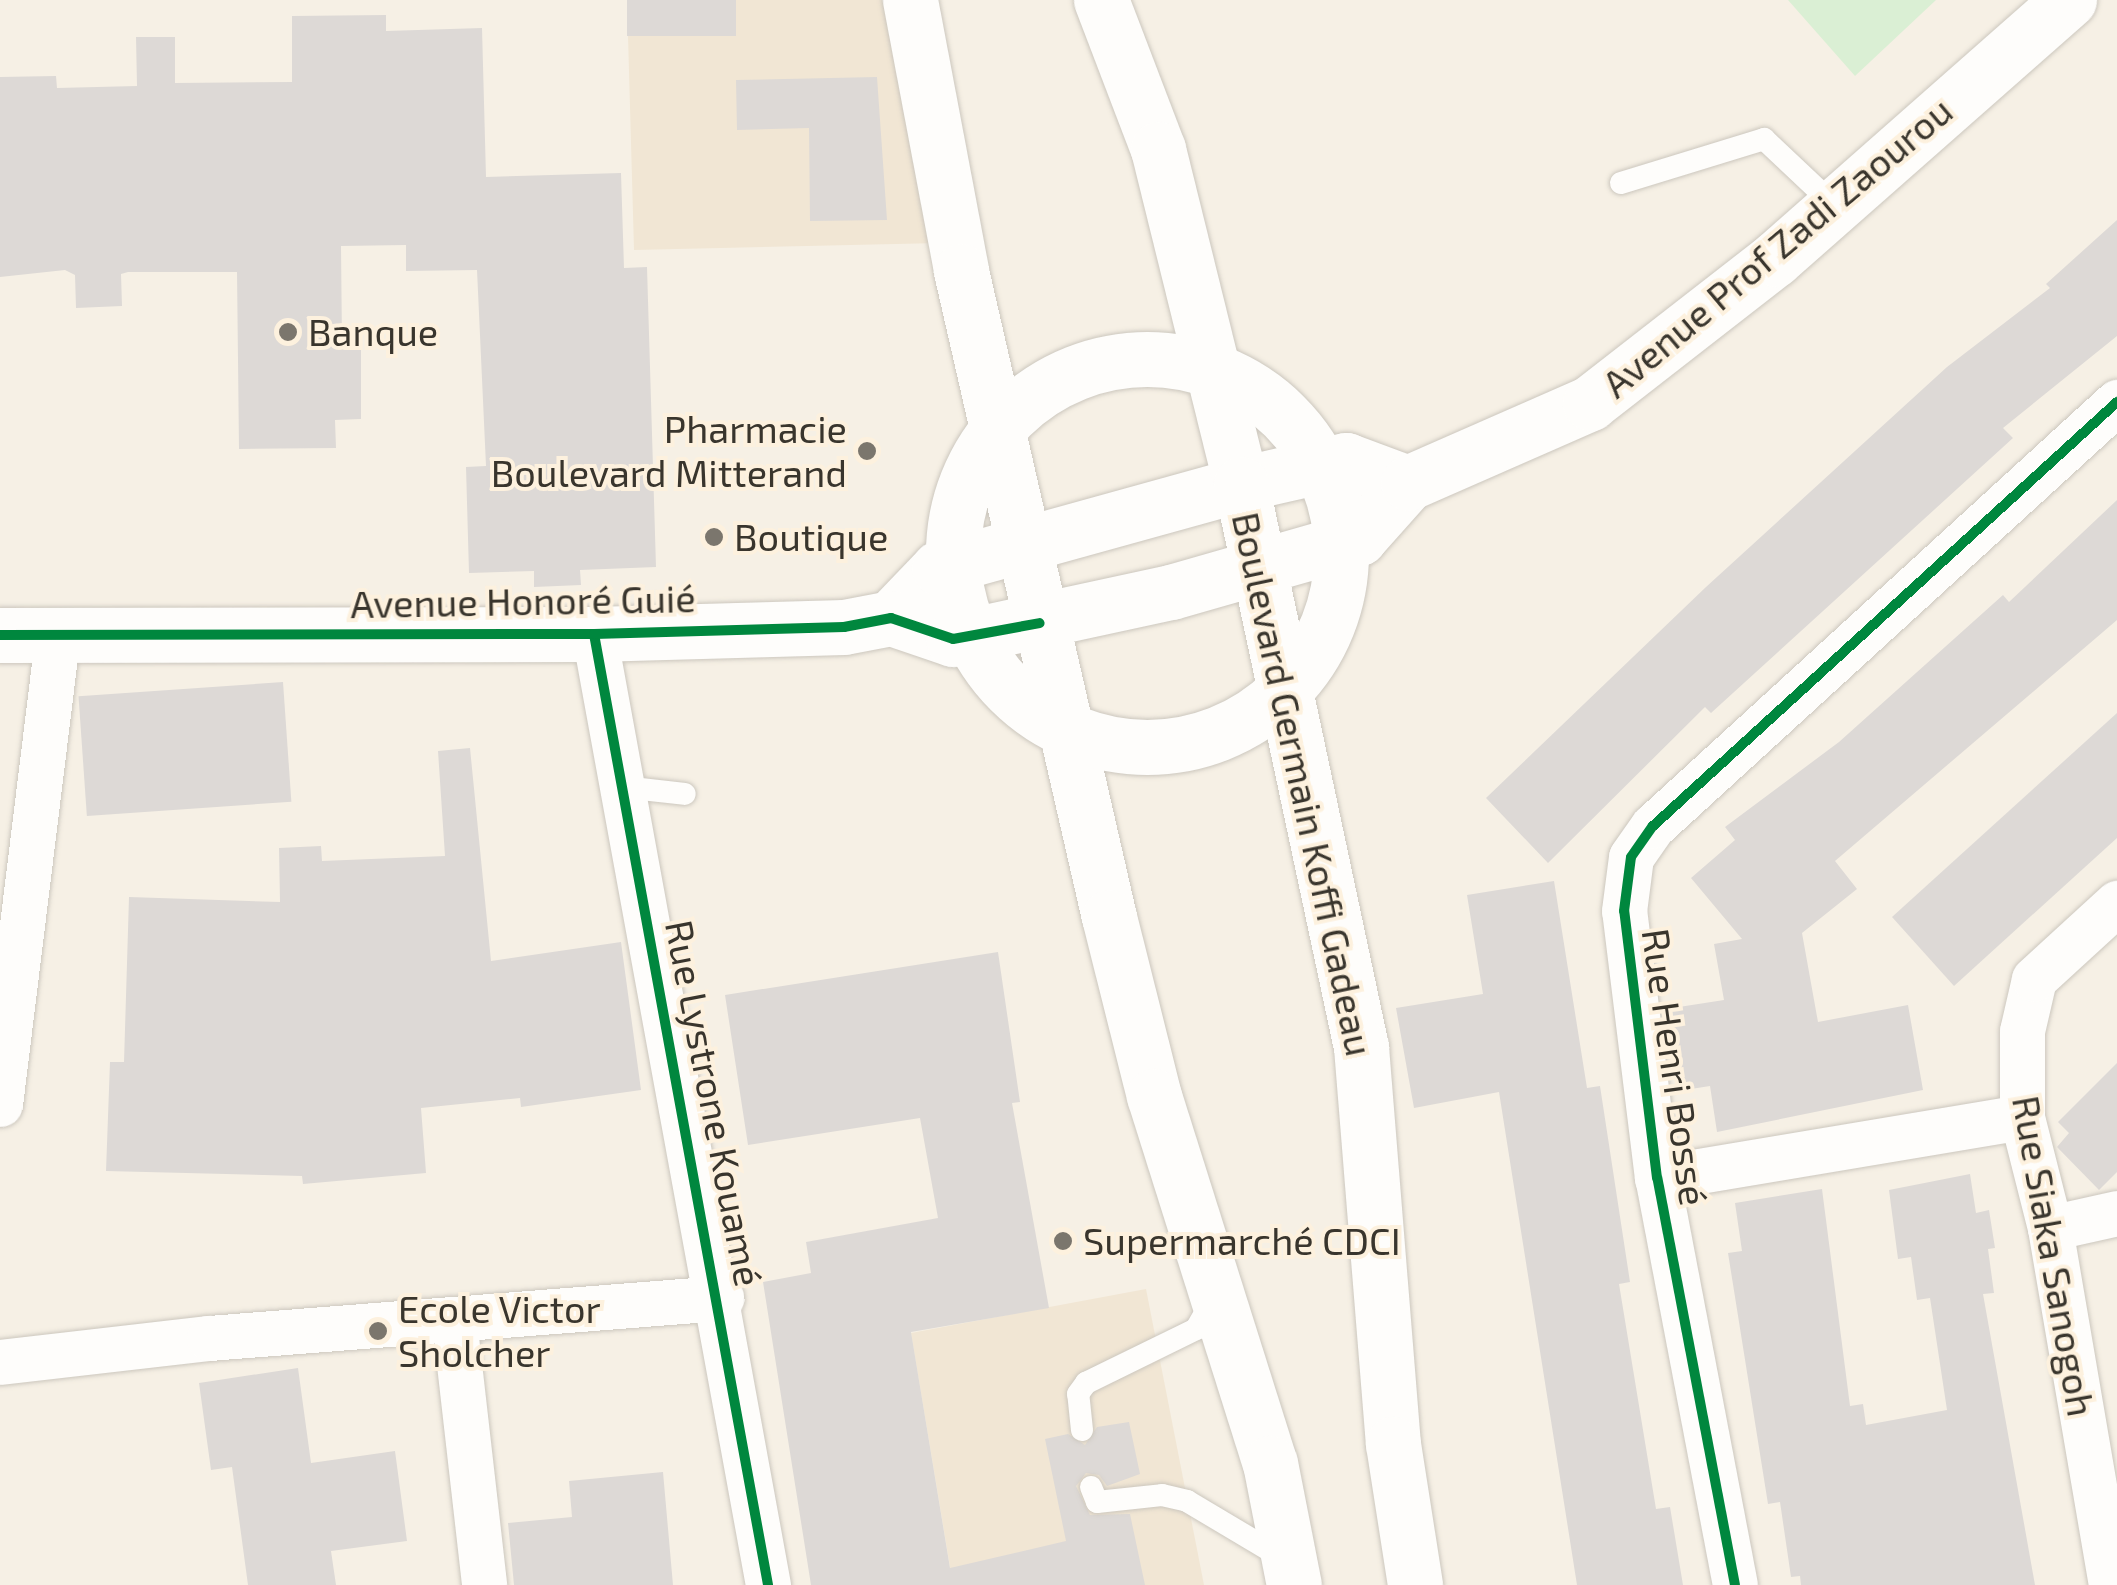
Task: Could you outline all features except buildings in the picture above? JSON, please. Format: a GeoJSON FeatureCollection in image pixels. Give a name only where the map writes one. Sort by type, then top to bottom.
{"type":"FeatureCollection","features":[{"type":"Feature","properties":{"kind":"main road"},"geometry":{"type":"LineString","coordinates":[[910,0],[995,428],[1109,916],[1154,1096],[1214,1298],[1270,1463],[1293,1574]]}},
{"type":"Feature","properties":{"kind":"main road","name":"Boulevard Germain Koffi Gadeau"},"geometry":{"type":"LineString","coordinates":[[1101,0],[1158,149],[1241,484],[1361,1046],[1393,1444],[1416,1585]]}},
{"type":"Feature","properties":{"kind":"main road","name":"Avenue Prof Zadi Zaourou"},"geometry":{"type":"LineString","coordinates":[[1408,483],[1590,402],[1835,206],[2068,0]]}},
{"type":"Feature","properties":{"kind":"main road"},"geometry":{"type":"LineString","coordinates":[[1132,358],[1212,368],[1272,404],[1320,465],[1334,498],[1341,543],[1329,617],[1314,652],[1285,689],[1231,730],[1174,746],[1120,746],[1065,730],[1016,698],[970,636],[952,564],[964,488],[995,428],[1059,380],[1088,368],[1132,358]]}},
{"type":"Feature","properties":{"kind":"main road"},"geometry":{"type":"LineString","coordinates":[[891,618],[939,568],[1241,484],[1346,460],[1408,483],[1360,538],[1341,543]]}},
{"type":"Feature","properties":{"kind":"main road","name":"Avenue Honoré Guié"},"geometry":{"type":"LineString","coordinates":[[0,635],[594,634],[844,626],[891,618],[953,640],[1040,624],[1341,543]]}},
{"type":"Feature","properties":{"kind":"street","name":"Rue Henri Bossé"},"geometry":{"type":"LineString","coordinates":[[1735,1585],[1657,1178],[1624,911],[1631,857],[1653,826],[2117,402]]}},
{"type":"Feature","properties":{"kind":"street"},"geometry":{"type":"LineString","coordinates":[[0,1104],[58,632]]}},
{"type":"Feature","properties":{"kind":"street","name":"Rue Lystrone Kouamé"},"geometry":{"type":"LineString","coordinates":[[594,634],[721,1298],[768,1585]]}},
{"type":"Feature","properties":{"kind":"street","name":"Rue Siaka Sanogoh"},"geometry":{"type":"LineString","coordinates":[[2111,1585],[2050,1228],[2022,1117],[2022,1031],[2034,979],[2117,903]]}},
{"type":"Feature","properties":{"kind":"street"},"geometry":{"type":"LineString","coordinates":[[1657,1178],[2022,1117]]}},
{"type":"Feature","properties":{"kind":"street"},"geometry":{"type":"LineString","coordinates":[[2050,1228],[2117,1213]]}},
{"type":"Feature","properties":{"kind":"street"},"geometry":{"type":"LineString","coordinates":[[0,1362],[721,1298]]}},
{"type":"Feature","properties":{"kind":"street"},"geometry":{"type":"LineString","coordinates":[[454,1320],[484,1585]]}},
{"type":"Feature","properties":{"kind":"lane"},"geometry":{"type":"LineString","coordinates":[[1621,183],[1764,139],[1835,206]]}},
{"type":"Feature","properties":{"kind":"lane"},"geometry":{"type":"LineString","coordinates":[[623,788],[685,794]]}},
{"type":"Feature","properties":{"kind":"lane"},"geometry":{"type":"LineString","coordinates":[[1082,1430],[1078,1394],[1086,1384],[1196,1329],[1214,1298]]}},
{"type":"Feature","properties":{"kind":"lane"},"geometry":{"type":"LineString","coordinates":[[1091,1487],[1097,1502],[1162,1495],[1187,1501],[1293,1574]]}},
{"type":"Feature","properties":{"kind":"shaded area"},"geometry":{"type":"Polygon","coordinates":[[[627,0],[894,0],[940,243],[634,250],[627,0]]]}},
{"type":"Feature","properties":{"kind":"shaded area"},"geometry":{"type":"Polygon","coordinates":[[[1146,1289],[1204,1585],[953,1585],[911,1333],[1146,1289]]]}},
{"type":"Feature","properties":{"kind":"green space"},"geometry":{"type":"Polygon","coordinates":[[[1788,0],[1936,0],[1855,76],[1788,0]]]}},
{"type":"Feature","properties":{"kind":"cycle path"},"geometry":{"type":"LineString","coordinates":[[1735,1585],[1657,1178],[1624,911],[1631,857],[1653,826],[2117,402]]}},
{"type":"Feature","properties":{"kind":"cycle path"},"geometry":{"type":"LineString","coordinates":[[0,635],[594,634],[844,627],[891,618],[953,639],[1040,623]]}},
{"type":"Feature","properties":{"kind":"cycle path"},"geometry":{"type":"LineString","coordinates":[[594,634],[768,1585]]}},
{"type":"Feature","properties":{"kind":"place","name":"Banque"},"geometry":{"type":"Point","coordinates":[288,332]}},
{"type":"Feature","properties":{"kind":"place","name":"Pharmacie Boulevard Mitterand"},"geometry":{"type":"Point","coordinates":[867,451]}},
{"type":"Feature","properties":{"kind":"place","name":"Boutique"},"geometry":{"type":"Point","coordinates":[714,537]}},
{"type":"Feature","properties":{"kind":"place","name":"Supermarché CDCI"},"geometry":{"type":"Point","coordinates":[1063,1241]}},
{"type":"Feature","properties":{"kind":"place","name":"Ecole Victor Sholcher"},"geometry":{"type":"Point","coordinates":[378,1331]}}]}
